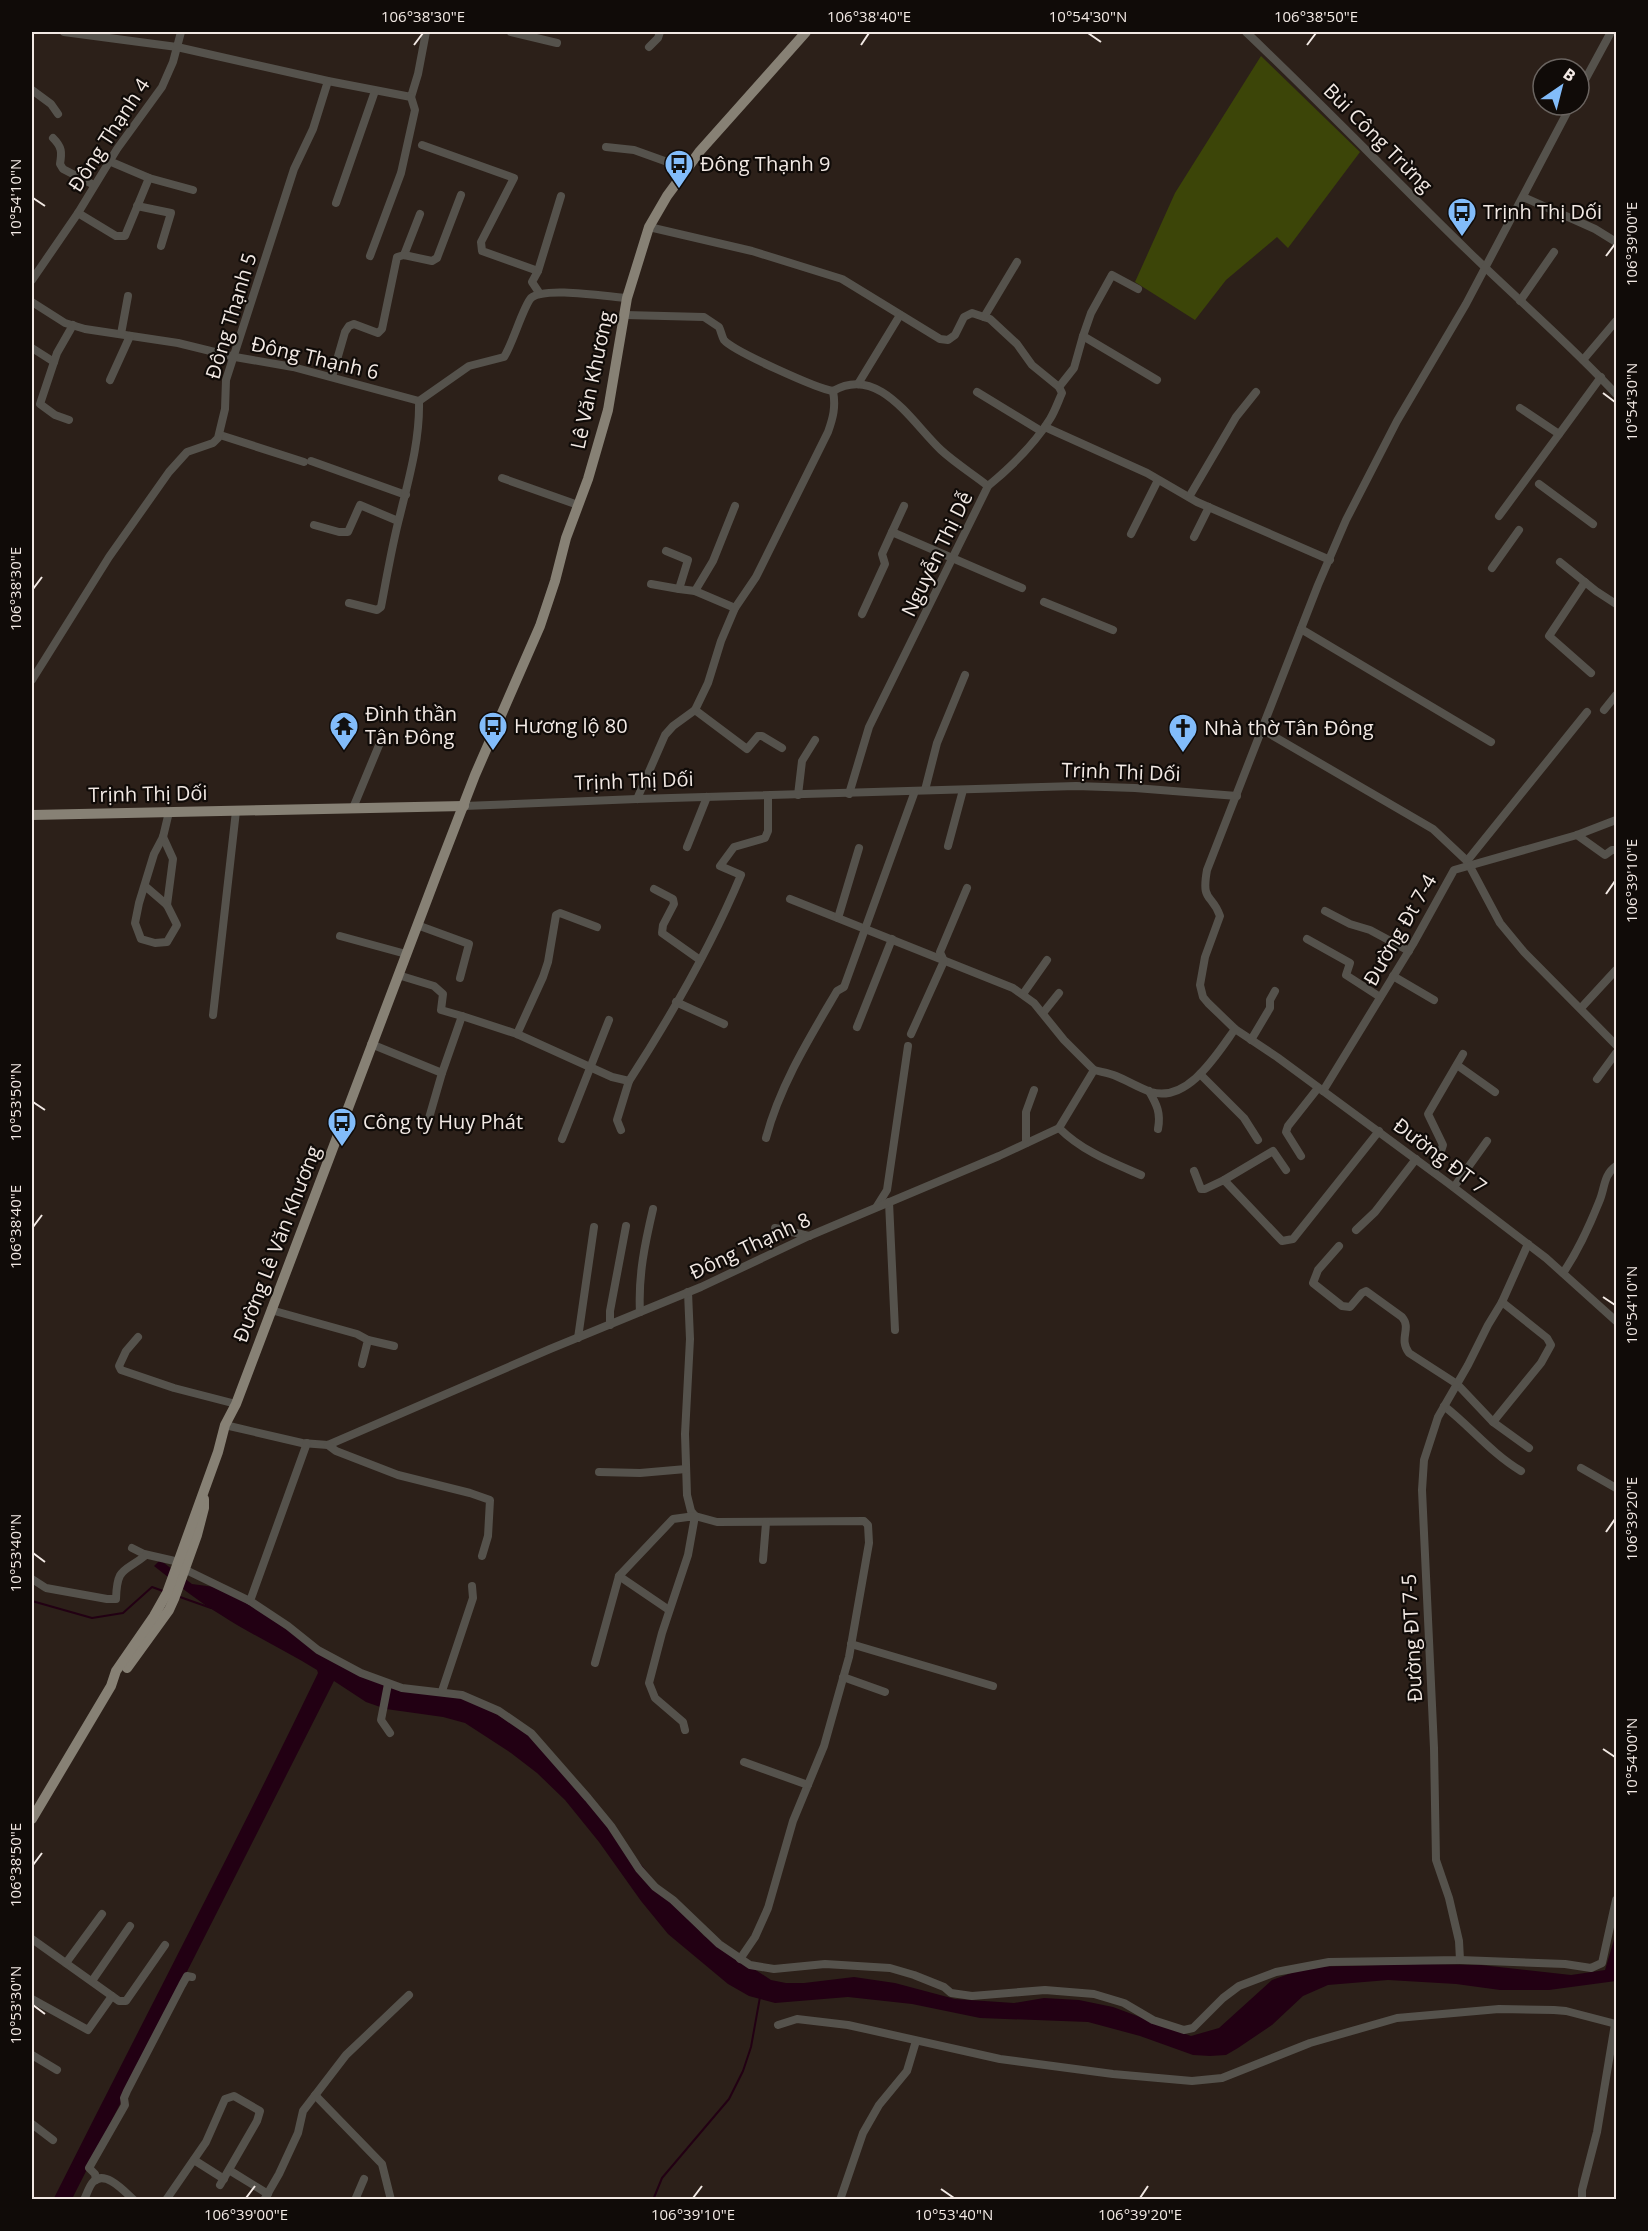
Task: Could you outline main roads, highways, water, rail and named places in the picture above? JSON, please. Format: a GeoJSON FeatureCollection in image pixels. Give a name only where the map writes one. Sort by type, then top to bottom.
{"type":"FeatureCollection","features":[{"type":"Feature","properties":{"kind":"main road","name":"Lê Văn Khương"},"geometry":{"type":"LineString","coordinates":[[464,806],[540,626],[555,581],[566,538],[608,410],[627,298],[649,227],[663,203],[700,152],[806,32]]}},
{"type":"Feature","properties":{"kind":"main road","name":"Trịnh Thị Dối"},"geometry":{"type":"LineString","coordinates":[[32,815],[464,806]]}},
{"type":"Feature","properties":{"kind":"main road","name":"Đường Lê Văn Khương"},"geometry":{"type":"LineString","coordinates":[[32,1819],[111,1686],[122,1676],[157,1619],[167,1593],[182,1568],[225,1425],[236,1404],[371,1044],[464,806]]}},
{"type":"Feature","properties":{"kind":"waterway"},"geometry":{"type":"LineString","coordinates":[[32,1601],[92,1618],[123,1613],[152,1587],[163,1591]]}},
{"type":"Feature","properties":{"kind":"waterway"},"geometry":{"type":"LineString","coordinates":[[180,1597],[211,1608]]}},
{"type":"Feature","properties":{"kind":"waterway"},"geometry":{"type":"LineString","coordinates":[[653,2200],[662,2178],[729,2099],[743,2071],[751,2047],[760,1997]]}},
{"type":"Feature","properties":{"kind":"place","name":"Đông Thạnh 9"},"geometry":{"type":"Point","coordinates":[679,190]}},
{"type":"Feature","properties":{"kind":"place","name":"Trịnh Thị Dối"},"geometry":{"type":"Point","coordinates":[1462,238]}},
{"type":"Feature","properties":{"kind":"place","name":"Đình thần Tân Đông"},"geometry":{"type":"Point","coordinates":[344,752]}},
{"type":"Feature","properties":{"kind":"place","name":"Hương lộ 80"},"geometry":{"type":"Point","coordinates":[493,752]}},
{"type":"Feature","properties":{"kind":"place","name":"Nhà thờ Tân Đông"},"geometry":{"type":"Point","coordinates":[1183,754]}},
{"type":"Feature","properties":{"kind":"place","name":"Công ty Huy Phát"},"geometry":{"type":"Point","coordinates":[342,1148]}}]}
